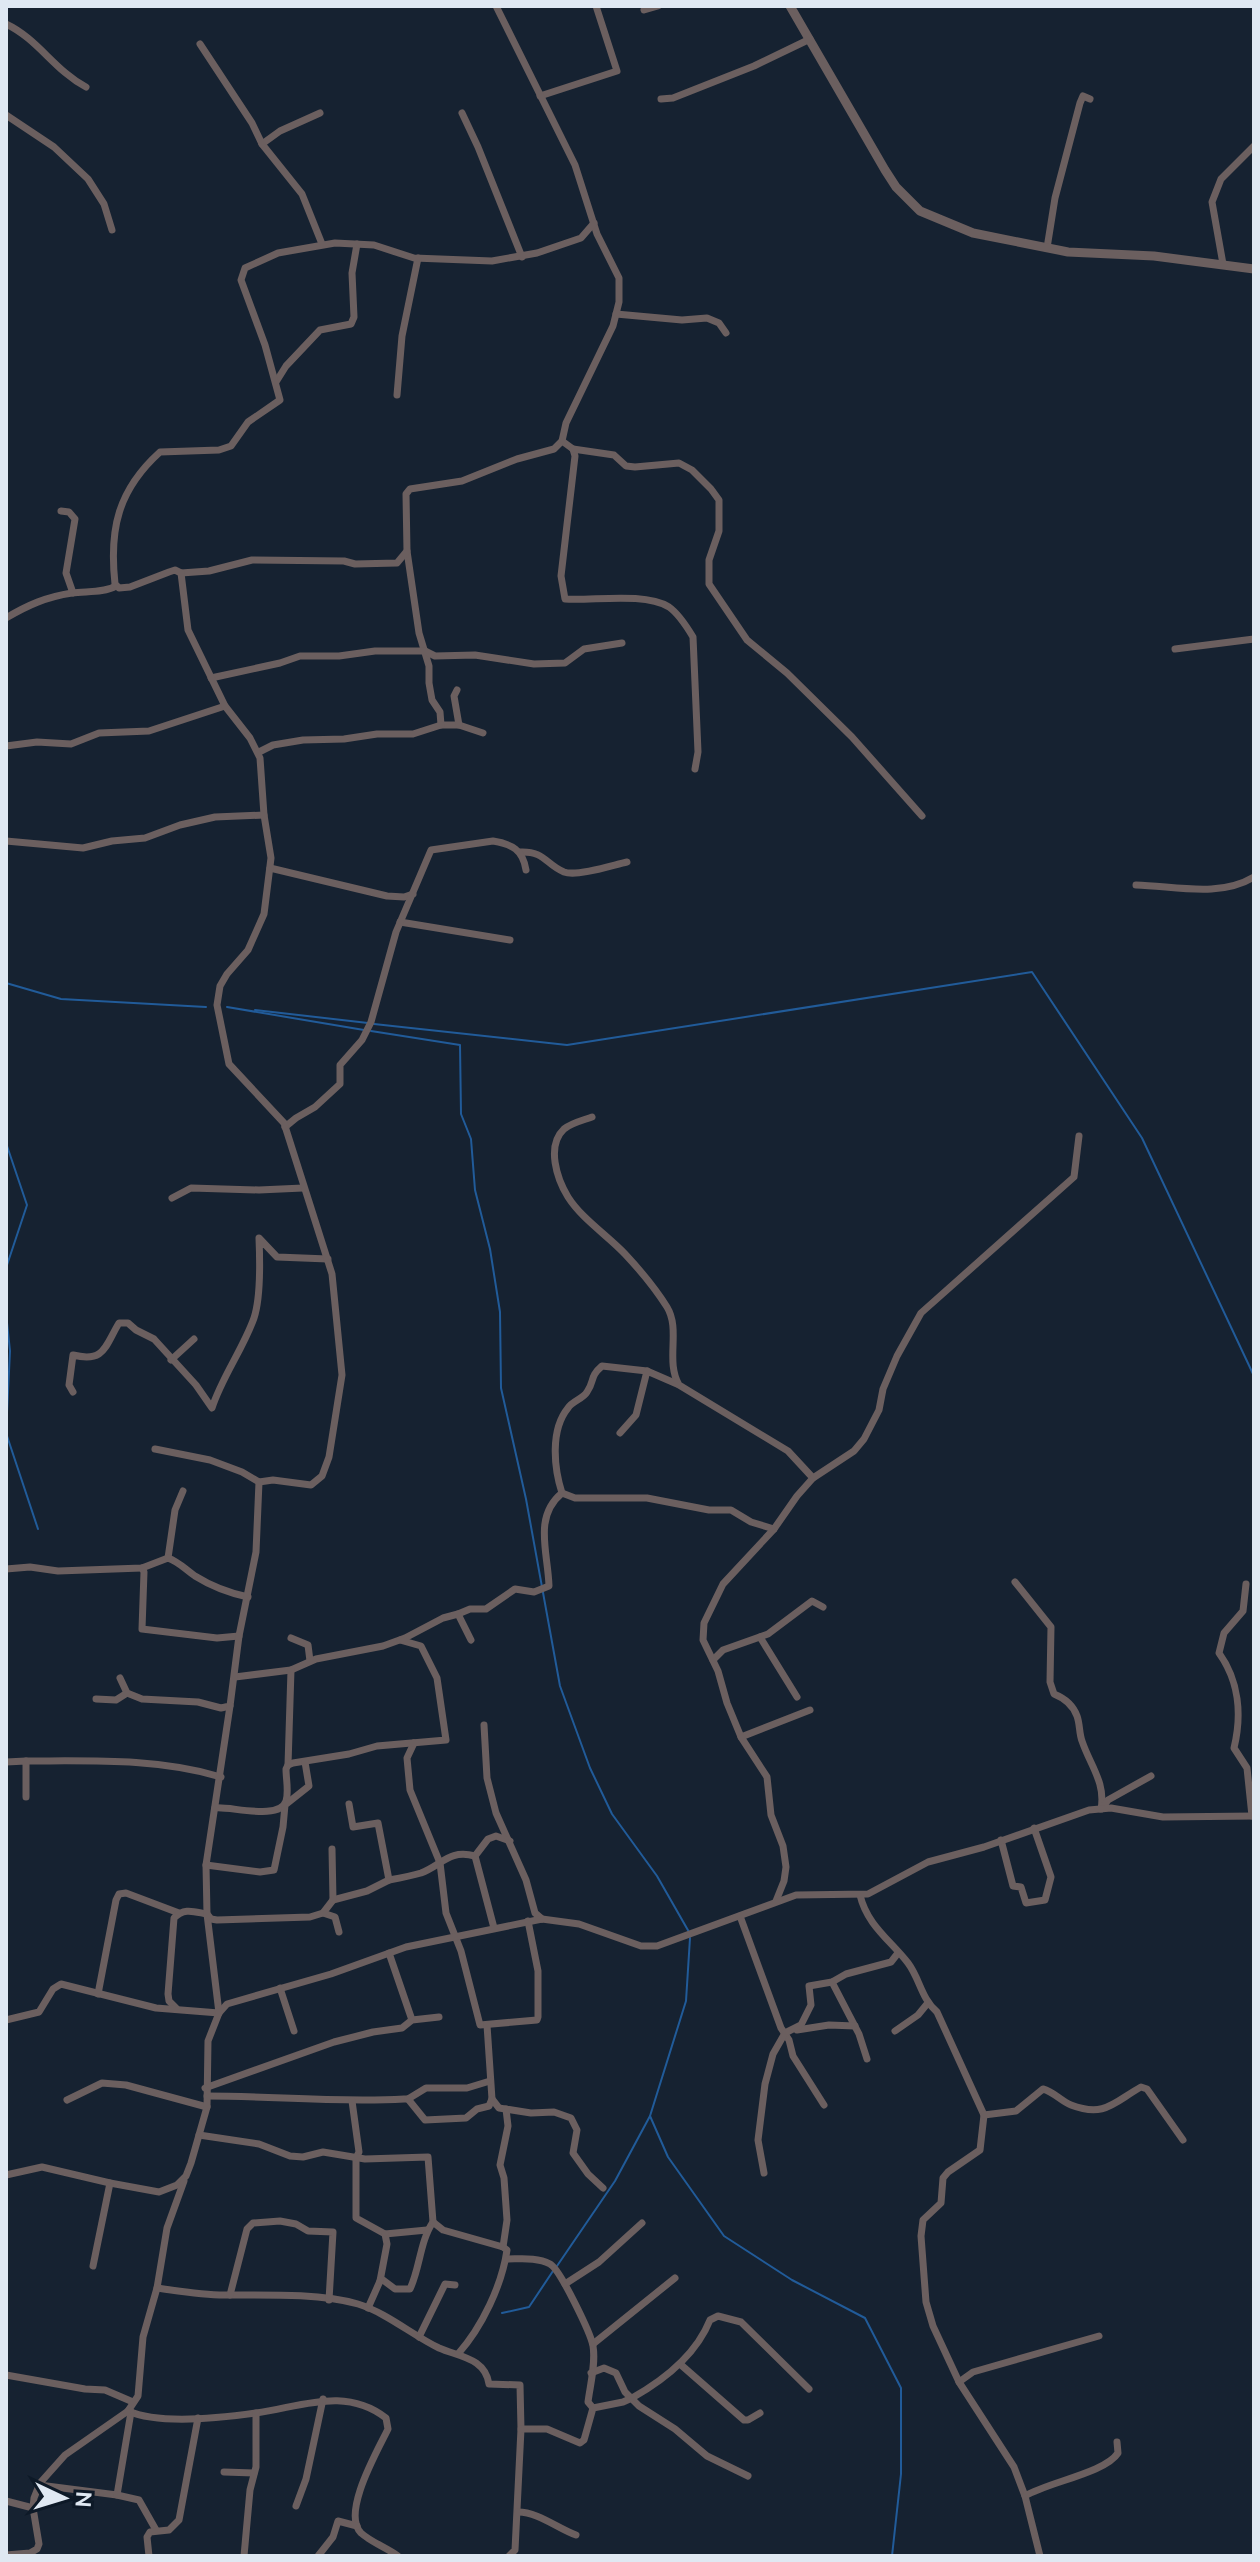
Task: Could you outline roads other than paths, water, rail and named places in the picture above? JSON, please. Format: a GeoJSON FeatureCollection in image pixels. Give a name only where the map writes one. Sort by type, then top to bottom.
{"type":"FeatureCollection","features":[{"type":"Feature","properties":{"kind":"street"},"geometry":{"type":"LineString","coordinates":[[441,725],[440,712],[432,700],[425,651],[419,633],[407,551],[406,494],[410,489],[462,481],[517,459],[554,449],[562,441],[566,423],[613,326],[619,302],[619,278],[594,223],[575,165],[496,6]]}},
{"type":"Feature","properties":{"kind":"street"},"geometry":{"type":"LineString","coordinates":[[540,96],[617,71],[596,6]]}},
{"type":"Feature","properties":{"kind":"street"},"geometry":{"type":"LineString","coordinates":[[644,10],[658,6]]}},
{"type":"Feature","properties":{"kind":"street"},"geometry":{"type":"LineString","coordinates":[[790,6],[880,162],[910,202],[934,219],[973,233],[1047,248],[1097,255],[1154,256],[1254,269]]}},
{"type":"Feature","properties":{"kind":"street"},"geometry":{"type":"LineString","coordinates":[[6,24],[26,34],[46,57],[86,87]]}},
{"type":"Feature","properties":{"kind":"street"},"geometry":{"type":"LineString","coordinates":[[661,99],[673,98],[754,66],[810,39]]}},
{"type":"Feature","properties":{"kind":"street"},"geometry":{"type":"LineString","coordinates":[[200,44],[252,123],[262,144],[302,194],[322,244]]}},
{"type":"Feature","properties":{"kind":"street"},"geometry":{"type":"LineString","coordinates":[[1047,248],[1055,198],[1080,103],[1083,96],[1090,99]]}},
{"type":"Feature","properties":{"kind":"street"},"geometry":{"type":"LineString","coordinates":[[262,144],[280,131],[320,113]]}},
{"type":"Feature","properties":{"kind":"street"},"geometry":{"type":"LineString","coordinates":[[462,113],[522,257]]}},
{"type":"Feature","properties":{"kind":"street"},"geometry":{"type":"LineString","coordinates":[[6,115],[54,147],[88,179],[104,204],[112,230]]}},
{"type":"Feature","properties":{"kind":"street"},"geometry":{"type":"LineString","coordinates":[[1223,264],[1212,202],[1221,179],[1254,146]]}},
{"type":"Feature","properties":{"kind":"street"},"geometry":{"type":"LineString","coordinates":[[116,586],[113,536],[122,500],[135,480],[160,452],[219,450],[231,446],[248,422],[280,400],[241,280],[245,268],[278,253],[322,244],[374,245],[418,258],[492,261],[522,257],[581,238],[594,223]]}},
{"type":"Feature","properties":{"kind":"street"},"geometry":{"type":"LineString","coordinates":[[276,382],[286,366],[320,330],[351,324],[354,317],[352,273],[357,244]]}},
{"type":"Feature","properties":{"kind":"street"},"geometry":{"type":"LineString","coordinates":[[397,395],[402,336],[418,258]]}},
{"type":"Feature","properties":{"kind":"street"},"geometry":{"type":"LineString","coordinates":[[616,314],[682,320],[707,318],[719,323],[726,333]]}},
{"type":"Feature","properties":{"kind":"street"},"geometry":{"type":"LineString","coordinates":[[562,441],[573,449],[614,455],[626,466],[679,463],[692,470],[711,489],[719,500],[719,531],[709,560],[709,584],[747,640],[787,673],[852,737],[922,816]]}},
{"type":"Feature","properties":{"kind":"street"},"geometry":{"type":"LineString","coordinates":[[573,449],[575,469],[561,576],[565,599],[654,602],[669,607],[686,625],[693,637],[698,752],[695,769]]}},
{"type":"Feature","properties":{"kind":"street"},"geometry":{"type":"LineString","coordinates":[[61,511],[69,512],[75,519],[66,573],[73,593]]}},
{"type":"Feature","properties":{"kind":"street"},"geometry":{"type":"LineString","coordinates":[[6,618],[30,603],[73,593],[110,590],[116,586],[130,587],[175,570],[181,573],[209,571],[263,559],[397,563],[407,551]]}},
{"type":"Feature","properties":{"kind":"street"},"geometry":{"type":"LineString","coordinates":[[155,1449],[210,1460],[259,1482],[273,1480],[311,1485],[322,1476],[329,1457],[342,1375],[328,1259],[285,1127],[229,1064],[217,1005],[220,986],[248,950],[262,922],[270,868],[263,784],[259,752],[225,706],[188,630],[181,573]]}},
{"type":"Feature","properties":{"kind":"street"},"geometry":{"type":"LineString","coordinates":[[1175,649],[1254,639]]}},
{"type":"Feature","properties":{"kind":"street"},"geometry":{"type":"LineString","coordinates":[[211,678],[300,656],[326,657],[375,651],[425,651],[435,656],[475,655],[534,664],[565,663],[584,649],[622,643]]}},
{"type":"Feature","properties":{"kind":"street"},"geometry":{"type":"LineString","coordinates":[[457,690],[454,696],[459,725]]}},
{"type":"Feature","properties":{"kind":"street"},"geometry":{"type":"LineString","coordinates":[[6,746],[37,742],[71,744],[99,733],[149,731],[225,706]]}},
{"type":"Feature","properties":{"kind":"street"},"geometry":{"type":"LineString","coordinates":[[259,752],[273,745],[303,740],[413,734],[441,725],[459,725],[483,733]]}},
{"type":"Feature","properties":{"kind":"street"},"geometry":{"type":"LineString","coordinates":[[6,841],[83,848],[145,838],[215,817],[264,815]]}},
{"type":"Feature","properties":{"kind":"street"},"geometry":{"type":"LineString","coordinates":[[285,1127],[315,1107],[340,1084],[340,1065],[362,1040],[370,1025],[400,922],[428,854],[435,847],[460,848],[493,841],[513,846],[520,852],[526,870]]}},
{"type":"Feature","properties":{"kind":"street"},"geometry":{"type":"LineString","coordinates":[[520,852],[539,854],[566,873],[627,862]]}},
{"type":"Feature","properties":{"kind":"street"},"geometry":{"type":"LineString","coordinates":[[270,868],[387,896],[413,894]]}},
{"type":"Feature","properties":{"kind":"street"},"geometry":{"type":"LineString","coordinates":[[1136,885],[1213,891],[1254,877]]}},
{"type":"Feature","properties":{"kind":"street"},"geometry":{"type":"LineString","coordinates":[[400,922],[510,940]]}},
{"type":"Feature","properties":{"kind":"street"},"geometry":{"type":"LineString","coordinates":[[592,1117],[565,1128],[555,1142],[554,1157],[558,1171],[569,1198],[622,1251],[668,1308],[673,1340],[671,1362],[679,1385]]}},
{"type":"Feature","properties":{"kind":"street"},"geometry":{"type":"LineString","coordinates":[[776,1901],[786,1867],[783,1846],[771,1815],[767,1777],[741,1737],[703,1640],[702,1628],[720,1589],[749,1553],[774,1529],[813,1478],[854,1451],[864,1439],[879,1410],[883,1389],[897,1356],[921,1313],[1074,1177],[1079,1136]]}},
{"type":"Feature","properties":{"kind":"street"},"geometry":{"type":"LineString","coordinates":[[172,1198],[191,1188],[303,1188]]}},
{"type":"Feature","properties":{"kind":"street"},"geometry":{"type":"LineString","coordinates":[[73,1392],[69,1385],[73,1355],[90,1358],[101,1354],[119,1323],[128,1323],[154,1339],[196,1385],[212,1408],[218,1388],[253,1320],[258,1299],[259,1238],[277,1257],[328,1259]]}},
{"type":"Feature","properties":{"kind":"street"},"geometry":{"type":"LineString","coordinates":[[171,1360],[194,1339]]}},
{"type":"Feature","properties":{"kind":"street"},"geometry":{"type":"LineString","coordinates":[[562,1493],[557,1475],[559,1423],[569,1406],[587,1392],[593,1374],[602,1366],[647,1371],[679,1385],[788,1451],[813,1478]]}},
{"type":"Feature","properties":{"kind":"street"},"geometry":{"type":"LineString","coordinates":[[620,1433],[636,1415],[647,1371]]}},
{"type":"Feature","properties":{"kind":"street"},"geometry":{"type":"LineString","coordinates":[[219,2013],[207,1914],[206,1865],[239,1636],[256,1552],[259,1482]]}},
{"type":"Feature","properties":{"kind":"street"},"geometry":{"type":"LineString","coordinates":[[168,1558],[175,1510],[183,1491]]}},
{"type":"Feature","properties":{"kind":"street"},"geometry":{"type":"LineString","coordinates":[[562,1493],[575,1498],[652,1498],[709,1510],[731,1510],[751,1522],[774,1529]]}},
{"type":"Feature","properties":{"kind":"street"},"geometry":{"type":"LineString","coordinates":[[235,1677],[291,1670],[310,1661],[400,1640],[443,1618],[470,1609],[486,1609],[515,1589],[534,1592],[549,1586],[544,1518],[550,1503],[562,1493]]}},
{"type":"Feature","properties":{"kind":"street"},"geometry":{"type":"LineString","coordinates":[[6,1569],[30,1567],[58,1571],[85,1568],[106,1571],[142,1568],[168,1558],[181,1563],[202,1580],[230,1593],[248,1597]]}},
{"type":"Feature","properties":{"kind":"street"},"geometry":{"type":"LineString","coordinates":[[142,1568],[145,1588],[142,1629],[217,1638],[239,1636]]}},
{"type":"Feature","properties":{"kind":"street"},"geometry":{"type":"LineString","coordinates":[[1015,1582],[1051,1627],[1050,1682],[1054,1694],[1066,1699],[1077,1715],[1080,1736],[1102,1785],[1104,1796],[1101,1809]]}},
{"type":"Feature","properties":{"kind":"street"},"geometry":{"type":"LineString","coordinates":[[117,2495],[129,2412],[141,2383],[143,2337],[157,2288],[167,2228],[207,2107],[208,2041],[219,2013],[227,2004],[331,1974],[389,1953],[542,1919],[579,1924],[649,1948],[776,1901],[814,1893],[860,1895],[875,1891],[928,1862],[1069,1815],[1101,1809],[1163,1817],[1253,1816],[1247,1768],[1234,1748],[1238,1731],[1236,1683],[1219,1653],[1224,1633],[1243,1611],[1246,1584]]}},
{"type":"Feature","properties":{"kind":"street"},"geometry":{"type":"LineString","coordinates":[[713,1660],[723,1650],[768,1634],[812,1601],[823,1607]]}},
{"type":"Feature","properties":{"kind":"street"},"geometry":{"type":"LineString","coordinates":[[458,1614],[471,1640]]}},
{"type":"Feature","properties":{"kind":"street"},"geometry":{"type":"LineString","coordinates":[[760,1637],[797,1697]]}},
{"type":"Feature","properties":{"kind":"street"},"geometry":{"type":"LineString","coordinates":[[291,1638],[308,1645],[310,1661]]}},
{"type":"Feature","properties":{"kind":"street"},"geometry":{"type":"LineString","coordinates":[[288,1765],[377,1746],[443,1742],[446,1736],[437,1678],[424,1651],[417,1644],[400,1640]]}},
{"type":"Feature","properties":{"kind":"street"},"geometry":{"type":"LineString","coordinates":[[206,1865],[260,1872],[274,1870],[285,1805],[291,1670]]}},
{"type":"Feature","properties":{"kind":"street"},"geometry":{"type":"LineString","coordinates":[[120,1678],[127,1693],[142,1699],[198,1702],[221,1708],[230,1706]]}},
{"type":"Feature","properties":{"kind":"street"},"geometry":{"type":"LineString","coordinates":[[96,1699],[116,1700],[127,1693]]}},
{"type":"Feature","properties":{"kind":"street"},"geometry":{"type":"LineString","coordinates":[[741,1737],[810,1710]]}},
{"type":"Feature","properties":{"kind":"street"},"geometry":{"type":"LineString","coordinates":[[484,1725],[487,1778],[496,1813],[526,1880],[535,1913],[542,1919]]}},
{"type":"Feature","properties":{"kind":"street"},"geometry":{"type":"LineString","coordinates":[[414,1743],[407,1758],[410,1790],[440,1863],[446,1913],[456,1936],[480,2025],[537,2020],[538,1971],[528,1921]]}},
{"type":"Feature","properties":{"kind":"street"},"geometry":{"type":"LineString","coordinates":[[26,1761],[26,1797]]}},
{"type":"Feature","properties":{"kind":"street"},"geometry":{"type":"LineString","coordinates":[[6,1762],[114,1761],[175,1767],[221,1777]]}},
{"type":"Feature","properties":{"kind":"street"},"geometry":{"type":"LineString","coordinates":[[215,1808],[227,1806],[252,1812],[279,1809],[309,1786],[305,1762]]}},
{"type":"Feature","properties":{"kind":"street"},"geometry":{"type":"LineString","coordinates":[[1101,1809],[1108,1800],[1151,1776]]}},
{"type":"Feature","properties":{"kind":"street"},"geometry":{"type":"LineString","coordinates":[[349,1804],[353,1827],[378,1823],[389,1880]]}},
{"type":"Feature","properties":{"kind":"street"},"geometry":{"type":"LineString","coordinates":[[1001,1840],[1013,1886],[1021,1887],[1026,1903],[1045,1900],[1051,1877],[1034,1828]]}},
{"type":"Feature","properties":{"kind":"street"},"geometry":{"type":"LineString","coordinates":[[475,1856],[488,1839],[496,1836],[510,1841]]}},
{"type":"Feature","properties":{"kind":"street"},"geometry":{"type":"LineString","coordinates":[[332,1849],[333,1900]]}},
{"type":"Feature","properties":{"kind":"street"},"geometry":{"type":"LineString","coordinates":[[98,1994],[119,1894],[126,1893],[179,1913],[191,1911],[207,1914],[217,1920],[310,1917],[323,1913],[333,1900],[367,1891],[389,1880],[421,1873],[449,1856],[475,1856]]}},
{"type":"Feature","properties":{"kind":"street"},"geometry":{"type":"LineString","coordinates":[[475,1856],[494,1928]]}},
{"type":"Feature","properties":{"kind":"street"},"geometry":{"type":"LineString","coordinates":[[860,1895],[863,1908],[873,1924],[910,1966],[927,2004],[937,2012],[984,2115],[980,2150],[943,2178],[941,2203],[923,2220],[921,2226],[926,2302],[933,2326],[959,2382],[1014,2467],[1025,2496],[1040,2556]]}},
{"type":"Feature","properties":{"kind":"street"},"geometry":{"type":"LineString","coordinates":[[178,2010],[169,2001],[168,1994],[174,1918],[179,1913]]}},
{"type":"Feature","properties":{"kind":"street"},"geometry":{"type":"LineString","coordinates":[[323,1913],[335,1917],[339,1932]]}},
{"type":"Feature","properties":{"kind":"street"},"geometry":{"type":"LineString","coordinates":[[740,1916],[762,1981],[788,2032],[793,2056],[824,2105]]}},
{"type":"Feature","properties":{"kind":"street"},"geometry":{"type":"LineString","coordinates":[[389,1953],[412,2020]]}},
{"type":"Feature","properties":{"kind":"street"},"geometry":{"type":"LineString","coordinates":[[764,2173],[758,2140],[759,2110],[773,2054],[788,2032],[804,2021],[811,2005],[809,1986],[832,1982],[846,1974],[891,1962],[898,1953]]}},
{"type":"Feature","properties":{"kind":"street"},"geometry":{"type":"LineString","coordinates":[[832,1982],[855,2026],[867,2059]]}},
{"type":"Feature","properties":{"kind":"street"},"geometry":{"type":"LineString","coordinates":[[6,2020],[39,2012],[57,1985],[156,2008],[219,2013]]}},
{"type":"Feature","properties":{"kind":"street"},"geometry":{"type":"LineString","coordinates":[[280,1988],[294,2031]]}},
{"type":"Feature","properties":{"kind":"street"},"geometry":{"type":"LineString","coordinates":[[895,2031],[918,2015],[927,2004]]}},
{"type":"Feature","properties":{"kind":"street"},"geometry":{"type":"LineString","coordinates":[[206,2092],[334,2042],[402,2028],[412,2020],[439,2017]]}},
{"type":"Feature","properties":{"kind":"street"},"geometry":{"type":"LineString","coordinates":[[408,2099],[425,2120],[466,2118],[477,2109],[489,2106],[492,2099],[487,2025]]}},
{"type":"Feature","properties":{"kind":"street"},"geometry":{"type":"LineString","coordinates":[[788,2032],[829,2025],[855,2026]]}},
{"type":"Feature","properties":{"kind":"street"},"geometry":{"type":"LineString","coordinates":[[206,2092],[352,2101],[408,2099],[426,2088],[467,2088],[490,2081]]}},
{"type":"Feature","properties":{"kind":"street"},"geometry":{"type":"LineString","coordinates":[[67,2100],[102,2083],[126,2085],[207,2107]]}},
{"type":"Feature","properties":{"kind":"street"},"geometry":{"type":"LineString","coordinates":[[984,2115],[1016,2111],[1043,2089],[1072,2106],[1102,2110],[1141,2087],[1147,2089],[1183,2140]]}},
{"type":"Feature","properties":{"kind":"street"},"geometry":{"type":"LineString","coordinates":[[492,2099],[499,2108],[531,2113],[545,2110],[571,2118],[577,2130],[573,2153],[603,2188]]}},
{"type":"Feature","properties":{"kind":"street"},"geometry":{"type":"LineString","coordinates":[[352,2101],[359,2152],[356,2158],[356,2218],[385,2234],[427,2230]]}},
{"type":"Feature","properties":{"kind":"street"},"geometry":{"type":"LineString","coordinates":[[503,2247],[507,2220],[500,2165],[508,2126],[506,2109]]}},
{"type":"Feature","properties":{"kind":"street"},"geometry":{"type":"LineString","coordinates":[[199,2135],[259,2144],[290,2156],[336,2153],[356,2158],[428,2157],[433,2222],[427,2230],[418,2272],[410,2289],[395,2289],[380,2281]]}},
{"type":"Feature","properties":{"kind":"street"},"geometry":{"type":"LineString","coordinates":[[6,2175],[42,2167],[159,2192],[176,2206]]}},
{"type":"Feature","properties":{"kind":"street"},"geometry":{"type":"LineString","coordinates":[[159,2192],[177,2185],[186,2176]]}},
{"type":"Feature","properties":{"kind":"street"},"geometry":{"type":"LineString","coordinates":[[93,2266],[110,2183]]}},
{"type":"Feature","properties":{"kind":"street"},"geometry":{"type":"LineString","coordinates":[[230,2295],[247,2229],[253,2223],[280,2221],[296,2224],[308,2231],[333,2232],[329,2300]]}},
{"type":"Feature","properties":{"kind":"street"},"geometry":{"type":"LineString","coordinates":[[433,2222],[443,2230],[507,2248],[507,2259],[489,2306],[458,2354]]}},
{"type":"Feature","properties":{"kind":"street"},"geometry":{"type":"LineString","coordinates":[[565,2284],[599,2262],[642,2223]]}},
{"type":"Feature","properties":{"kind":"street"},"geometry":{"type":"LineString","coordinates":[[368,2308],[380,2281],[387,2244],[385,2234]]}},
{"type":"Feature","properties":{"kind":"street"},"geometry":{"type":"LineString","coordinates":[[507,2259],[539,2260],[553,2265],[565,2284],[593,2344],[588,2402],[593,2408]]}},
{"type":"Feature","properties":{"kind":"street"},"geometry":{"type":"LineString","coordinates":[[593,2344],[675,2278]]}},
{"type":"Feature","properties":{"kind":"street"},"geometry":{"type":"LineString","coordinates":[[419,2337],[445,2284],[455,2285]]}},
{"type":"Feature","properties":{"kind":"street"},"geometry":{"type":"LineString","coordinates":[[157,2288],[351,2302],[478,2363],[488,2374],[489,2384],[521,2387],[514,2555]]}},
{"type":"Feature","properties":{"kind":"street"},"geometry":{"type":"LineString","coordinates":[[593,2408],[632,2398],[680,2364],[702,2341],[713,2317],[736,2319],[809,2389]]}},
{"type":"Feature","properties":{"kind":"street"},"geometry":{"type":"LineString","coordinates":[[959,2382],[973,2372],[1099,2336]]}},
{"type":"Feature","properties":{"kind":"street"},"geometry":{"type":"LineString","coordinates":[[680,2364],[744,2420],[760,2413]]}},
{"type":"Feature","properties":{"kind":"street"},"geometry":{"type":"LineString","coordinates":[[591,2373],[604,2368],[616,2373],[625,2392],[639,2406],[675,2429],[707,2456],[748,2476]]}},
{"type":"Feature","properties":{"kind":"street"},"geometry":{"type":"LineString","coordinates":[[6,2375],[105,2390],[133,2402]]}},
{"type":"Feature","properties":{"kind":"street"},"geometry":{"type":"LineString","coordinates":[[129,2412],[141,2417],[198,2418],[256,2413],[323,2399],[370,2409],[386,2418],[388,2423],[356,2503],[357,2526],[364,2535],[398,2556]]}},
{"type":"Feature","properties":{"kind":"street"},"geometry":{"type":"LineString","coordinates":[[296,2506],[306,2479],[323,2399]]}},
{"type":"Feature","properties":{"kind":"street"},"geometry":{"type":"LineString","coordinates":[[521,2429],[547,2429],[580,2443],[584,2440],[593,2408]]}},
{"type":"Feature","properties":{"kind":"street"},"geometry":{"type":"LineString","coordinates":[[6,2555],[39,2553],[33,2508],[39,2485],[65,2455],[129,2412]]}},
{"type":"Feature","properties":{"kind":"street"},"geometry":{"type":"LineString","coordinates":[[244,2556],[257,2443],[256,2413]]}},
{"type":"Feature","properties":{"kind":"street"},"geometry":{"type":"LineString","coordinates":[[149,2556],[147,2537],[150,2532],[169,2530],[179,2520],[198,2418]]}},
{"type":"Feature","properties":{"kind":"street"},"geometry":{"type":"LineString","coordinates":[[1025,2496],[1051,2483],[1087,2473],[1108,2463],[1118,2453],[1117,2442]]}},
{"type":"Feature","properties":{"kind":"street"},"geometry":{"type":"LineString","coordinates":[[224,2472],[254,2473]]}},
{"type":"Feature","properties":{"kind":"street"},"geometry":{"type":"LineString","coordinates":[[39,2485],[139,2500],[156,2530]]}},
{"type":"Feature","properties":{"kind":"street"},"geometry":{"type":"LineString","coordinates":[[6,2501],[33,2508]]}},
{"type":"Feature","properties":{"kind":"street"},"geometry":{"type":"LineString","coordinates":[[518,2512],[539,2517],[558,2529],[576,2535]]}},
{"type":"Feature","properties":{"kind":"street"},"geometry":{"type":"LineString","coordinates":[[318,2556],[333,2537],[338,2521],[357,2526]]}},
{"type":"Feature","properties":{"kind":"waterway"},"geometry":{"type":"LineString","coordinates":[[374,1024],[567,1045],[1032,972],[1142,1138],[1254,1376]]}},
{"type":"Feature","properties":{"kind":"waterway"},"geometry":{"type":"LineString","coordinates":[[6,983],[61,999],[206,1007]]}},
{"type":"Feature","properties":{"kind":"waterway"},"geometry":{"type":"LineString","coordinates":[[227,1007],[364,1030]]}},
{"type":"Feature","properties":{"kind":"waterway"},"geometry":{"type":"LineString","coordinates":[[255,1010],[368,1023]]}},
{"type":"Feature","properties":{"kind":"waterway"},"geometry":{"type":"LineString","coordinates":[[371,1031],[460,1045],[461,1114],[471,1139],[475,1190],[490,1249],[500,1312],[501,1388],[526,1499],[560,1686],[590,1768],[612,1814],[657,1876],[689,1932]]}},
{"type":"Feature","properties":{"kind":"waterway"},"geometry":{"type":"LineString","coordinates":[[6,1143],[27,1205],[6,1268]]}},
{"type":"Feature","properties":{"kind":"waterway"},"geometry":{"type":"LineString","coordinates":[[6,1313],[10,1351],[6,1433],[38,1529]]}},
{"type":"Feature","properties":{"kind":"waterway"},"geometry":{"type":"LineString","coordinates":[[690,1938],[686,2001],[650,2116],[668,2157],[724,2236],[792,2280],[865,2318],[901,2388],[901,2474],[892,2556]]}},
{"type":"Feature","properties":{"kind":"waterway"},"geometry":{"type":"LineString","coordinates":[[557,2266],[615,2181],[650,2116]]}},
{"type":"Feature","properties":{"kind":"waterway"},"geometry":{"type":"LineString","coordinates":[[502,2313],[529,2307],[553,2271]]}}]}
